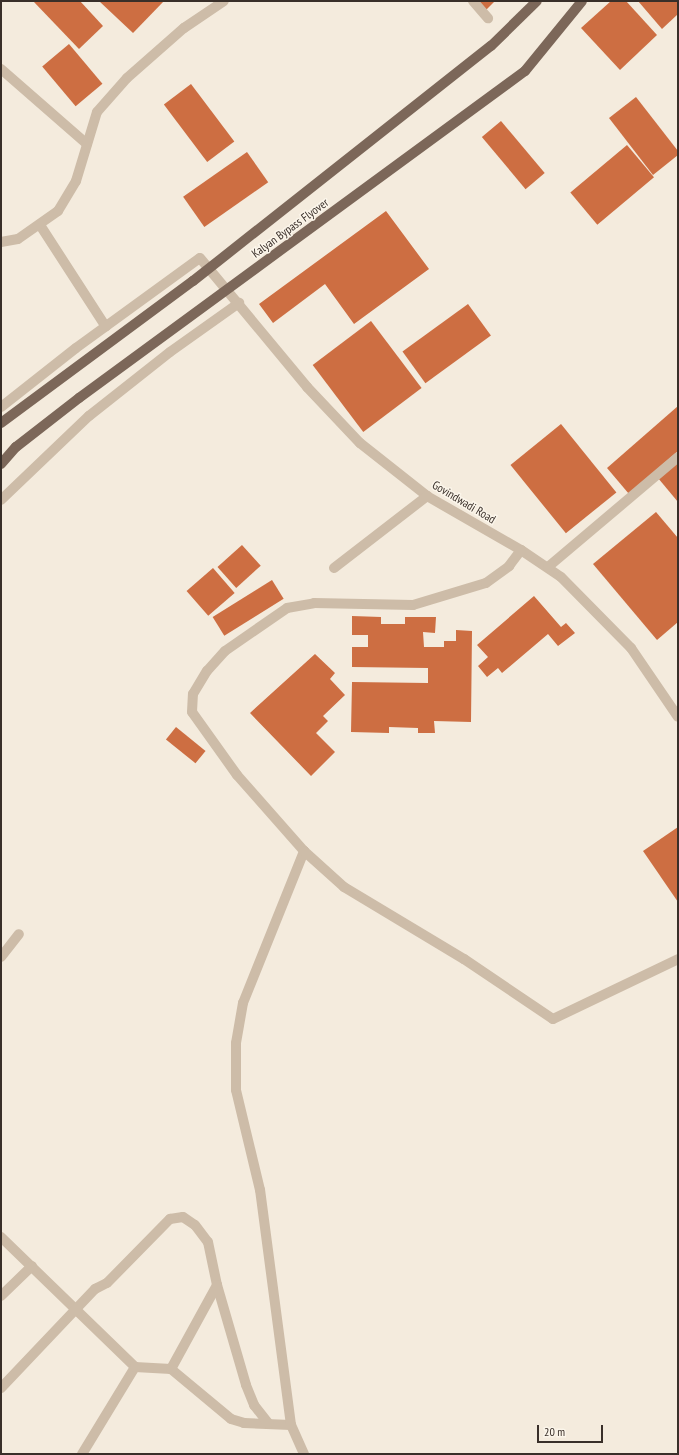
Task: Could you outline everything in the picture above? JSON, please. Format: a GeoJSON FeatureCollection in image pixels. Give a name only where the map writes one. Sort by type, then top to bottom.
{"type":"FeatureCollection","features":[{"type":"Feature","properties":{"kind":"main road","name":"Kalyan Bypass Flyover"},"geometry":{"type":"LineString","coordinates":[[1,423],[261,228],[491,46],[537,1]]}},
{"type":"Feature","properties":{"kind":"main road","name":"Kalyan Bypass Flyover"},"geometry":{"type":"LineString","coordinates":[[1,464],[16,447],[68,407],[524,71],[582,1]]}},
{"type":"Feature","properties":{"kind":"street"},"geometry":{"type":"LineString","coordinates":[[472,1],[488,18]]}},
{"type":"Feature","properties":{"kind":"street"},"geometry":{"type":"LineString","coordinates":[[1,242],[18,239],[58,211],[76,181],[86,144],[97,112],[126,78],[184,28],[221,2]]}},
{"type":"Feature","properties":{"kind":"street"},"geometry":{"type":"LineString","coordinates":[[1,69],[86,144]]}},
{"type":"Feature","properties":{"kind":"street"},"geometry":{"type":"LineString","coordinates":[[1,407],[106,326],[40,225]]}},
{"type":"Feature","properties":{"kind":"street","name":"Govindwadi Road"},"geometry":{"type":"LineString","coordinates":[[106,326],[200,258],[239,303],[307,387],[360,443],[427,496],[521,550],[561,577],[631,648],[678,717]]}},
{"type":"Feature","properties":{"kind":"street"},"geometry":{"type":"LineString","coordinates":[[1,500],[89,416],[170,352],[239,303]]}},
{"type":"Feature","properties":{"kind":"street"},"geometry":{"type":"LineString","coordinates":[[548,567],[678,457]]}},
{"type":"Feature","properties":{"kind":"street"},"geometry":{"type":"LineString","coordinates":[[334,568],[427,496]]}},
{"type":"Feature","properties":{"kind":"street"},"geometry":{"type":"LineString","coordinates":[[521,550],[509,566],[486,583],[413,605],[314,603],[287,608],[225,652],[207,671],[193,694],[192,712],[237,775],[304,851],[344,887],[464,959],[553,1019],[678,958]]}},
{"type":"Feature","properties":{"kind":"street"},"geometry":{"type":"LineString","coordinates":[[304,851],[243,1003],[236,1043],[236,1090],[260,1190],[292,1425],[304,1454]]}},
{"type":"Feature","properties":{"kind":"street"},"geometry":{"type":"LineString","coordinates":[[1,957],[19,934]]}},
{"type":"Feature","properties":{"kind":"street"},"geometry":{"type":"LineString","coordinates":[[1,1388],[94,1289],[107,1283],[170,1219],[183,1217],[195,1225],[208,1242],[217,1285],[246,1385],[254,1405],[269,1424]]}},
{"type":"Feature","properties":{"kind":"street"},"geometry":{"type":"LineString","coordinates":[[1,1237],[76,1308],[135,1367],[170,1369],[231,1419],[269,1424],[292,1425]]}},
{"type":"Feature","properties":{"kind":"street"},"geometry":{"type":"LineString","coordinates":[[1,1296],[32,1266]]}},
{"type":"Feature","properties":{"kind":"street"},"geometry":{"type":"LineString","coordinates":[[170,1369],[217,1285]]}},
{"type":"Feature","properties":{"kind":"street"},"geometry":{"type":"LineString","coordinates":[[82,1454],[135,1367]]}},
{"type":"Feature","properties":{"kind":"building"},"geometry":{"type":"Polygon","coordinates":[[[33,1],[80,1],[103,26],[79,49],[33,1]]]}},
{"type":"Feature","properties":{"kind":"building"},"geometry":{"type":"Polygon","coordinates":[[[99,1],[164,1],[133,33],[99,1]]]}},
{"type":"Feature","properties":{"kind":"building"},"geometry":{"type":"Polygon","coordinates":[[[478,1],[495,1],[486,10],[478,1]]]}},
{"type":"Feature","properties":{"kind":"building"},"geometry":{"type":"Polygon","coordinates":[[[611,1],[626,1],[657,35],[620,70],[581,28],[611,1]]]}},
{"type":"Feature","properties":{"kind":"building"},"geometry":{"type":"Polygon","coordinates":[[[638,1],[678,1],[678,14],[662,29],[638,1]]]}},
{"type":"Feature","properties":{"kind":"building"},"geometry":{"type":"Polygon","coordinates":[[[69,44],[102,84],[76,106],[42,66],[69,44]]]}},
{"type":"Feature","properties":{"kind":"building"},"geometry":{"type":"Polygon","coordinates":[[[191,84],[234,142],[207,162],[164,104],[191,84]]]}},
{"type":"Feature","properties":{"kind":"building"},"geometry":{"type":"Polygon","coordinates":[[[636,97],[678,151],[678,155],[653,175],[609,118],[636,97]]]}},
{"type":"Feature","properties":{"kind":"building"},"geometry":{"type":"Polygon","coordinates":[[[501,121],[545,173],[526,189],[482,137],[501,121]]]}},
{"type":"Feature","properties":{"kind":"building"},"geometry":{"type":"Polygon","coordinates":[[[627,145],[654,177],[597,225],[570,193],[627,145]]]}},
{"type":"Feature","properties":{"kind":"building"},"geometry":{"type":"Polygon","coordinates":[[[247,152],[268,182],[204,227],[183,197],[247,152]]]}},
{"type":"Feature","properties":{"kind":"building"},"geometry":{"type":"Polygon","coordinates":[[[386,211],[429,269],[354,324],[325,284],[273,323],[259,304],[386,211]]]}},
{"type":"Feature","properties":{"kind":"building"},"geometry":{"type":"Polygon","coordinates":[[[468,304],[491,336],[425,383],[402,352],[468,304]]]}},
{"type":"Feature","properties":{"kind":"building"},"geometry":{"type":"Polygon","coordinates":[[[371,321],[422,388],[363,432],[313,365],[371,321]]]}},
{"type":"Feature","properties":{"kind":"building"},"geometry":{"type":"Polygon","coordinates":[[[678,406],[678,451],[629,494],[607,468],[678,406]]]}},
{"type":"Feature","properties":{"kind":"building"},"geometry":{"type":"Polygon","coordinates":[[[561,424],[616,492],[566,533],[510,465],[561,424]]]}},
{"type":"Feature","properties":{"kind":"building"},"geometry":{"type":"Polygon","coordinates":[[[678,461],[678,502],[658,478],[678,461]]]}},
{"type":"Feature","properties":{"kind":"building"},"geometry":{"type":"Polygon","coordinates":[[[656,512],[678,538],[678,622],[657,640],[593,564],[656,512]]]}},
{"type":"Feature","properties":{"kind":"building"},"geometry":{"type":"Polygon","coordinates":[[[242,545],[261,566],[236,588],[217,567],[242,545]]]}},
{"type":"Feature","properties":{"kind":"building"},"geometry":{"type":"Polygon","coordinates":[[[213,568],[235,593],[208,616],[187,591],[213,568]]]}},
{"type":"Feature","properties":{"kind":"building"},"geometry":{"type":"Polygon","coordinates":[[[272,580],[284,599],[224,636],[213,617],[272,580]]]}},
{"type":"Feature","properties":{"kind":"building"},"geometry":{"type":"Polygon","coordinates":[[[534,596],[561,627],[566,623],[575,633],[558,646],[548,634],[502,673],[498,668],[487,677],[478,666],[488,657],[477,645],[534,596]]]}},
{"type":"Feature","properties":{"kind":"building"},"geometry":{"type":"Polygon","coordinates":[[[352,616],[381,617],[381,624],[405,624],[405,617],[436,617],[435,633],[423,632],[424,647],[444,647],[444,641],[456,641],[456,630],[472,631],[471,722],[434,721],[435,733],[418,733],[418,728],[389,727],[389,733],[351,732],[352,682],[428,683],[428,668],[352,667],[352,647],[368,647],[368,635],[352,635],[352,616]]]}},
{"type":"Feature","properties":{"kind":"building"},"geometry":{"type":"Polygon","coordinates":[[[315,654],[335,673],[330,679],[345,695],[323,716],[328,721],[316,733],[335,752],[311,776],[250,713],[315,654]]]}},
{"type":"Feature","properties":{"kind":"building"},"geometry":{"type":"Polygon","coordinates":[[[176,727],[206,751],[195,763],[166,739],[176,727]]]}},
{"type":"Feature","properties":{"kind":"building"},"geometry":{"type":"Polygon","coordinates":[[[678,827],[678,902],[643,851],[678,827]]]}}]}
